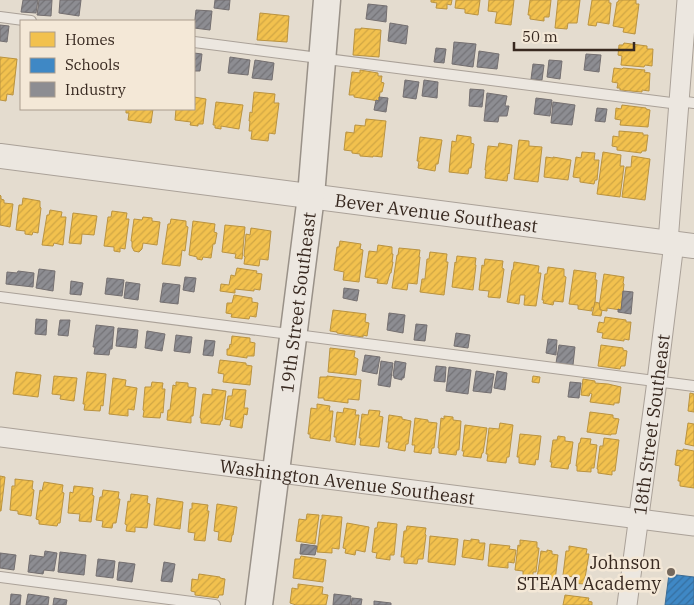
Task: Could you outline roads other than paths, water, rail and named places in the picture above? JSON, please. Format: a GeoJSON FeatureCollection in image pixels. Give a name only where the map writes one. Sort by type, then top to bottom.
{"type":"FeatureCollection","features":[{"type":"Feature","properties":{"kind":"main road","name":"19th Street Southeast"},"geometry":{"type":"LineString","coordinates":[[259,605],[311,196],[327,0]]}},
{"type":"Feature","properties":{"kind":"street","name":"18th Street Southeast"},"geometry":{"type":"LineString","coordinates":[[626,605],[657,381],[679,244],[687,0]]}},
{"type":"Feature","properties":{"kind":"street","name":"Bever Avenue Southeast"},"geometry":{"type":"LineString","coordinates":[[0,156],[679,244]]}},
{"type":"Feature","properties":{"kind":"street","name":"Washington Avenue Southeast"},"geometry":{"type":"LineString","coordinates":[[0,437],[694,526]]}},
{"type":"Feature","properties":{"kind":"lane"},"geometry":{"type":"LineString","coordinates":[[0,17],[23,20]]}},
{"type":"Feature","properties":{"kind":"lane"},"geometry":{"type":"LineString","coordinates":[[195,42],[684,103]]}},
{"type":"Feature","properties":{"kind":"lane"},"geometry":{"type":"LineString","coordinates":[[0,296],[694,386]]}},
{"type":"Feature","properties":{"kind":"lane"},"geometry":{"type":"LineString","coordinates":[[0,577],[215,605]]}},
{"type":"Feature","properties":{"kind":"place","name":"Johnson STEAM Academy"},"geometry":{"type":"Point","coordinates":[671,572]}}]}
